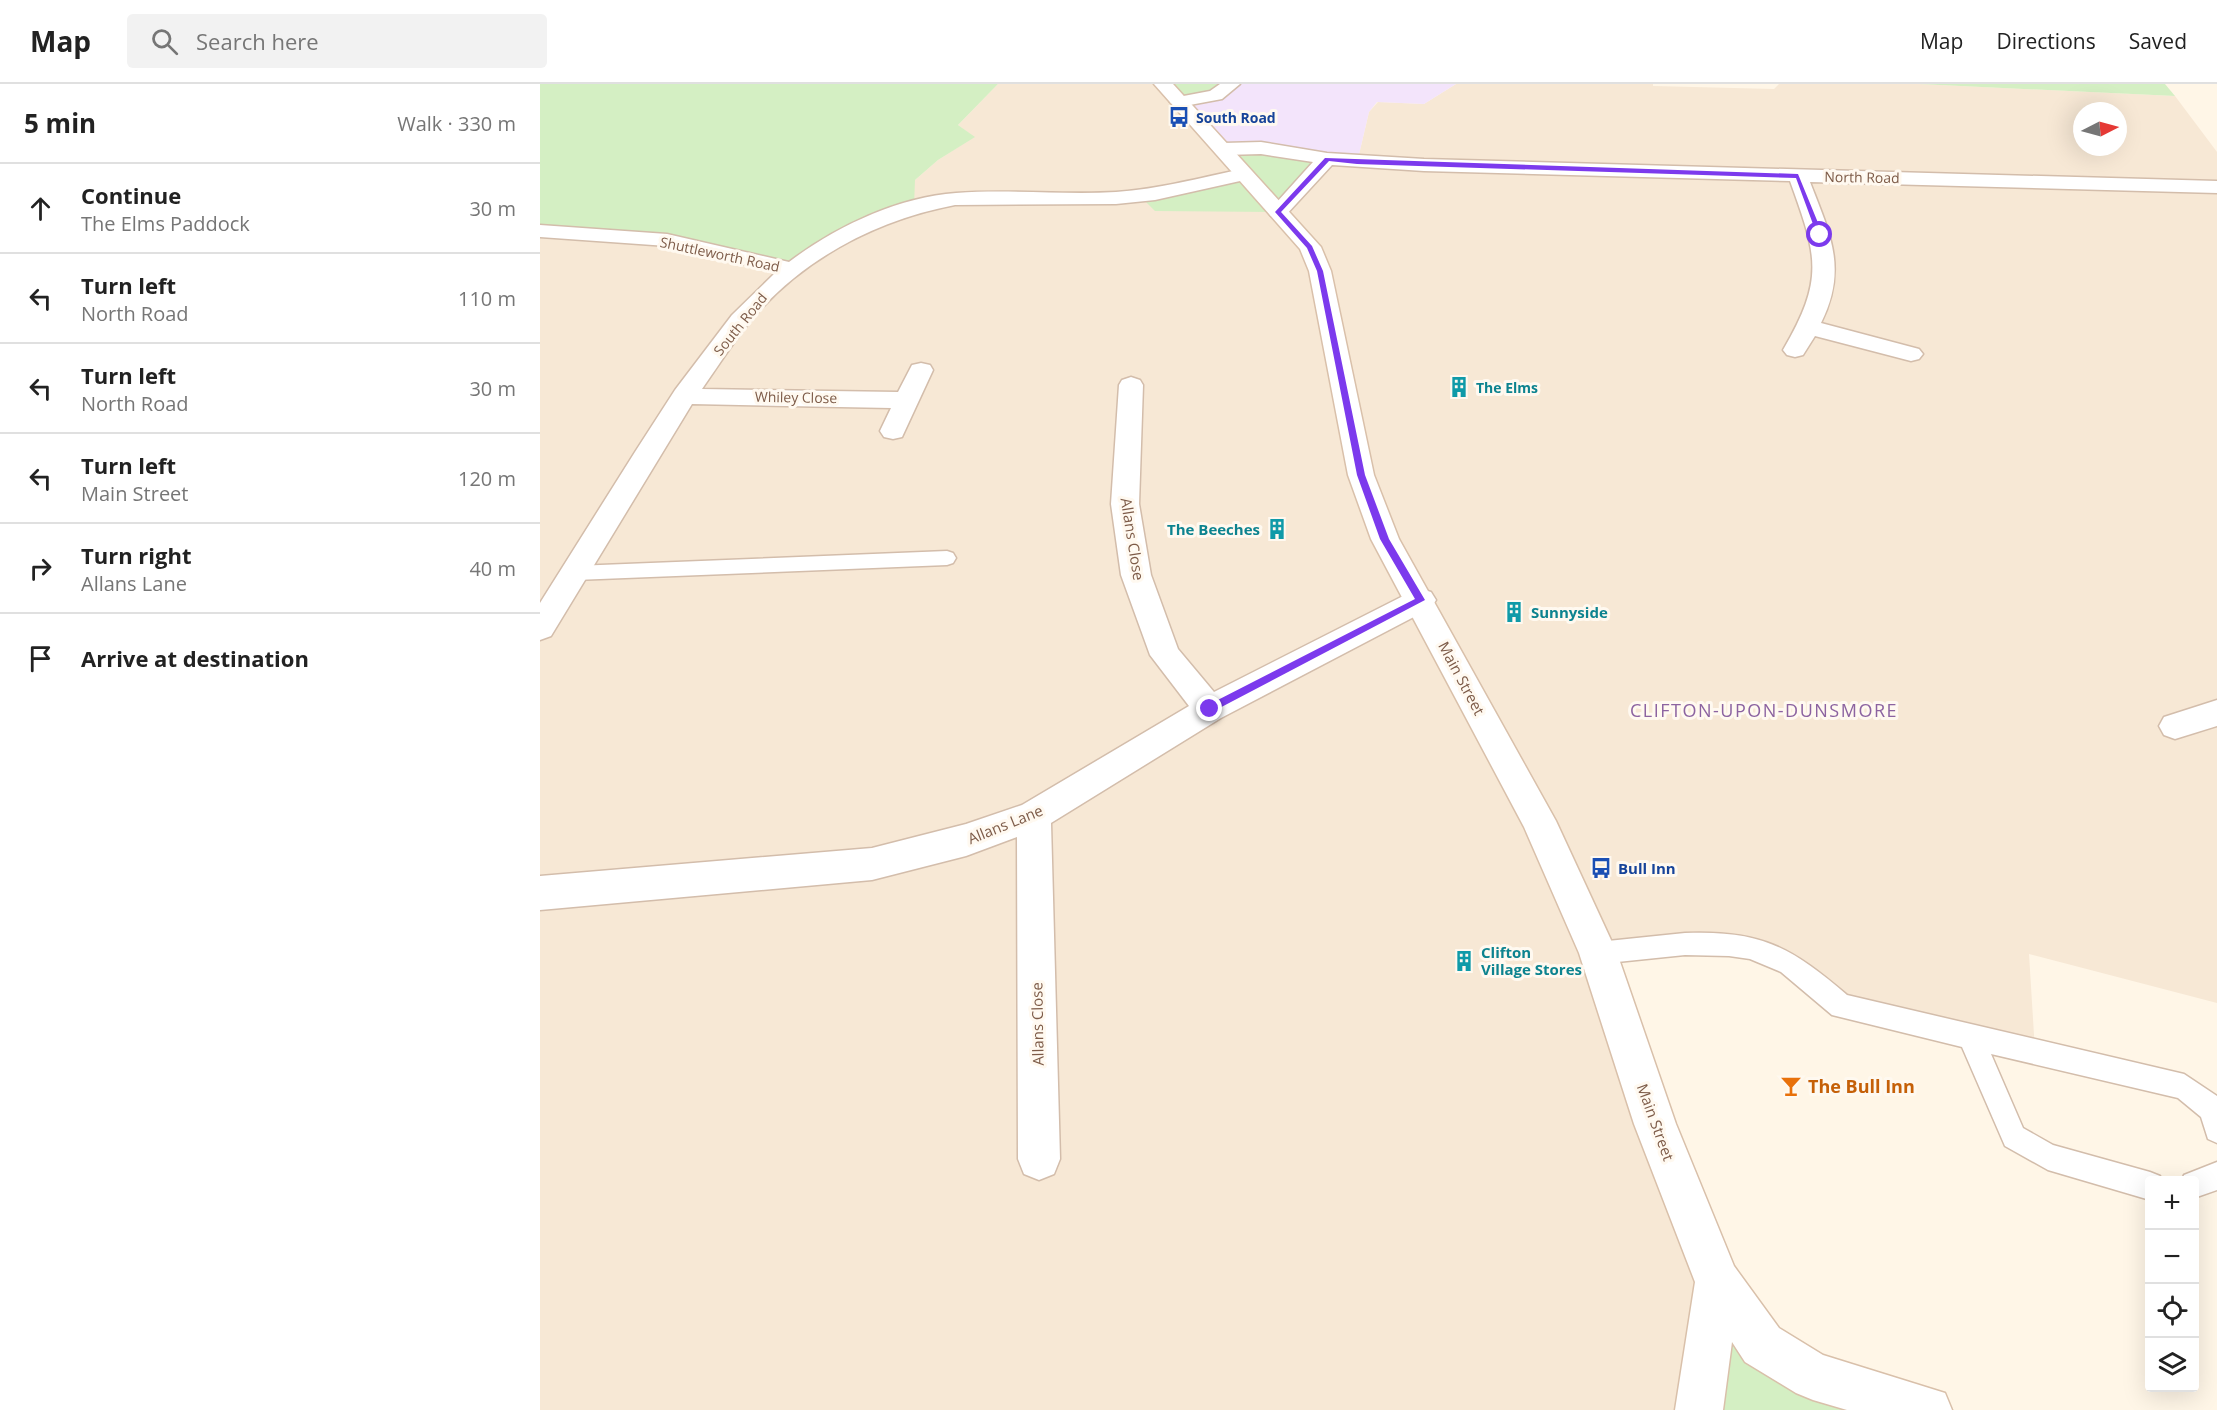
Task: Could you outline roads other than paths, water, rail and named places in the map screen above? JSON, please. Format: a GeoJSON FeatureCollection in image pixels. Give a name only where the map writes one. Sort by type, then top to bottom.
{"type":"FeatureCollection","features":[{"type":"Feature","properties":{"kind":"street","name":"Main Street"},"geometry":{"type":"LineString","coordinates":[[1163,84],[1310,247],[1320,271],[1361,475],[1385,539],[1539,821],[1598,953],[1655,1124],[1718,1282],[1762,1345],[1772,1352],[1813,1376],[1928,1410]]}},
{"type":"Feature","properties":{"kind":"street"},"geometry":{"type":"LineString","coordinates":[[1179,102],[1216,95],[1231,84]]}},
{"type":"Feature","properties":{"kind":"street","name":"North Road"},"geometry":{"type":"LineString","coordinates":[[1233,162],[1261,148],[1357,163],[1798,176],[2166,183],[2217,187]]}},
{"type":"Feature","properties":{"kind":"street"},"geometry":{"type":"LineString","coordinates":[[1278,212],[1327,159]]}},
{"type":"Feature","properties":{"kind":"street","name":"South Road"},"geometry":{"type":"LineString","coordinates":[[540,628],[684,396],[757,299],[792,269],[855,229],[891,214],[925,204],[955,199],[1116,198],[1155,194],[1233,162]]}},
{"type":"Feature","properties":{"kind":"street"},"geometry":{"type":"LineString","coordinates":[[1795,350],[1808,327],[1825,281],[1820,235],[1798,176]]}},
{"type":"Feature","properties":{"kind":"street","name":"Shuttleworth Road"},"geometry":{"type":"LineString","coordinates":[[540,231],[667,240],[792,269]]}},
{"type":"Feature","properties":{"kind":"street"},"geometry":{"type":"LineString","coordinates":[[1808,327],[1911,354]]}},
{"type":"Feature","properties":{"kind":"street"},"geometry":{"type":"LineString","coordinates":[[893,431],[921,370]]}},
{"type":"Feature","properties":{"kind":"street","name":"Allans Close"},"geometry":{"type":"LineString","coordinates":[[1131,385],[1125,504],[1136,575],[1165,655],[1210,709]]}},
{"type":"Feature","properties":{"kind":"street","name":"Whiley Close"},"geometry":{"type":"LineString","coordinates":[[684,396],[908,400]]}},
{"type":"Feature","properties":{"kind":"street","name":"Allans Lane"},"geometry":{"type":"LineString","coordinates":[[540,893],[872,864],[966,840],[1034,816],[1210,709],[1420,600]]}},
{"type":"Feature","properties":{"kind":"street"},"geometry":{"type":"LineString","coordinates":[[2175,726],[2217,713]]}},
{"type":"Feature","properties":{"kind":"street","name":"Allans Close"},"geometry":{"type":"LineString","coordinates":[[1034,816],[1039,1159]]}},
{"type":"Feature","properties":{"kind":"street"},"geometry":{"type":"LineString","coordinates":[[1699,1410],[1718,1282]]}},
{"type":"Feature","properties":{"kind":"lane"},"geometry":{"type":"LineString","coordinates":[[575,573],[947,558]]}},
{"type":"Feature","properties":{"kind":"lane"},"geometry":{"type":"LineString","coordinates":[[1598,953],[1723,942],[1772,954],[1807,977],[1841,1006],[2184,1087],[2212,1109],[2217,1130]]}},
{"type":"Feature","properties":{"kind":"lane"},"geometry":{"type":"LineString","coordinates":[[1970,1035],[2014,1137],[2048,1157],[2145,1185]]}},
{"type":"Feature","properties":{"kind":"lane"},"geometry":{"type":"LineString","coordinates":[[2199,1183],[2217,1176]]}},
{"type":"Feature","properties":{"kind":"place","name":"South Road"},"geometry":{"type":"Point","coordinates":[1179,117]}},
{"type":"Feature","properties":{"kind":"place","name":"The Elms"},"geometry":{"type":"Point","coordinates":[1459,387]}},
{"type":"Feature","properties":{"kind":"place","name":"The Beeches"},"geometry":{"type":"Point","coordinates":[1277,529]}},
{"type":"Feature","properties":{"kind":"place","name":"Sunnyside"},"geometry":{"type":"Point","coordinates":[1514,612]}},
{"type":"Feature","properties":{"kind":"place","name":"Bull Inn"},"geometry":{"type":"Point","coordinates":[1601,868]}},
{"type":"Feature","properties":{"kind":"place","name":"Clifton Village Stores"},"geometry":{"type":"Point","coordinates":[1464,961]}},
{"type":"Feature","properties":{"kind":"place","name":"The Bull Inn"},"geometry":{"type":"Point","coordinates":[1791,1086]}},
{"type":"Feature","properties":{"kind":"district","name":"CLIFTON-UPON-DUNSMORE"},"geometry":{"type":"Point","coordinates":[1764,710]}}]}
